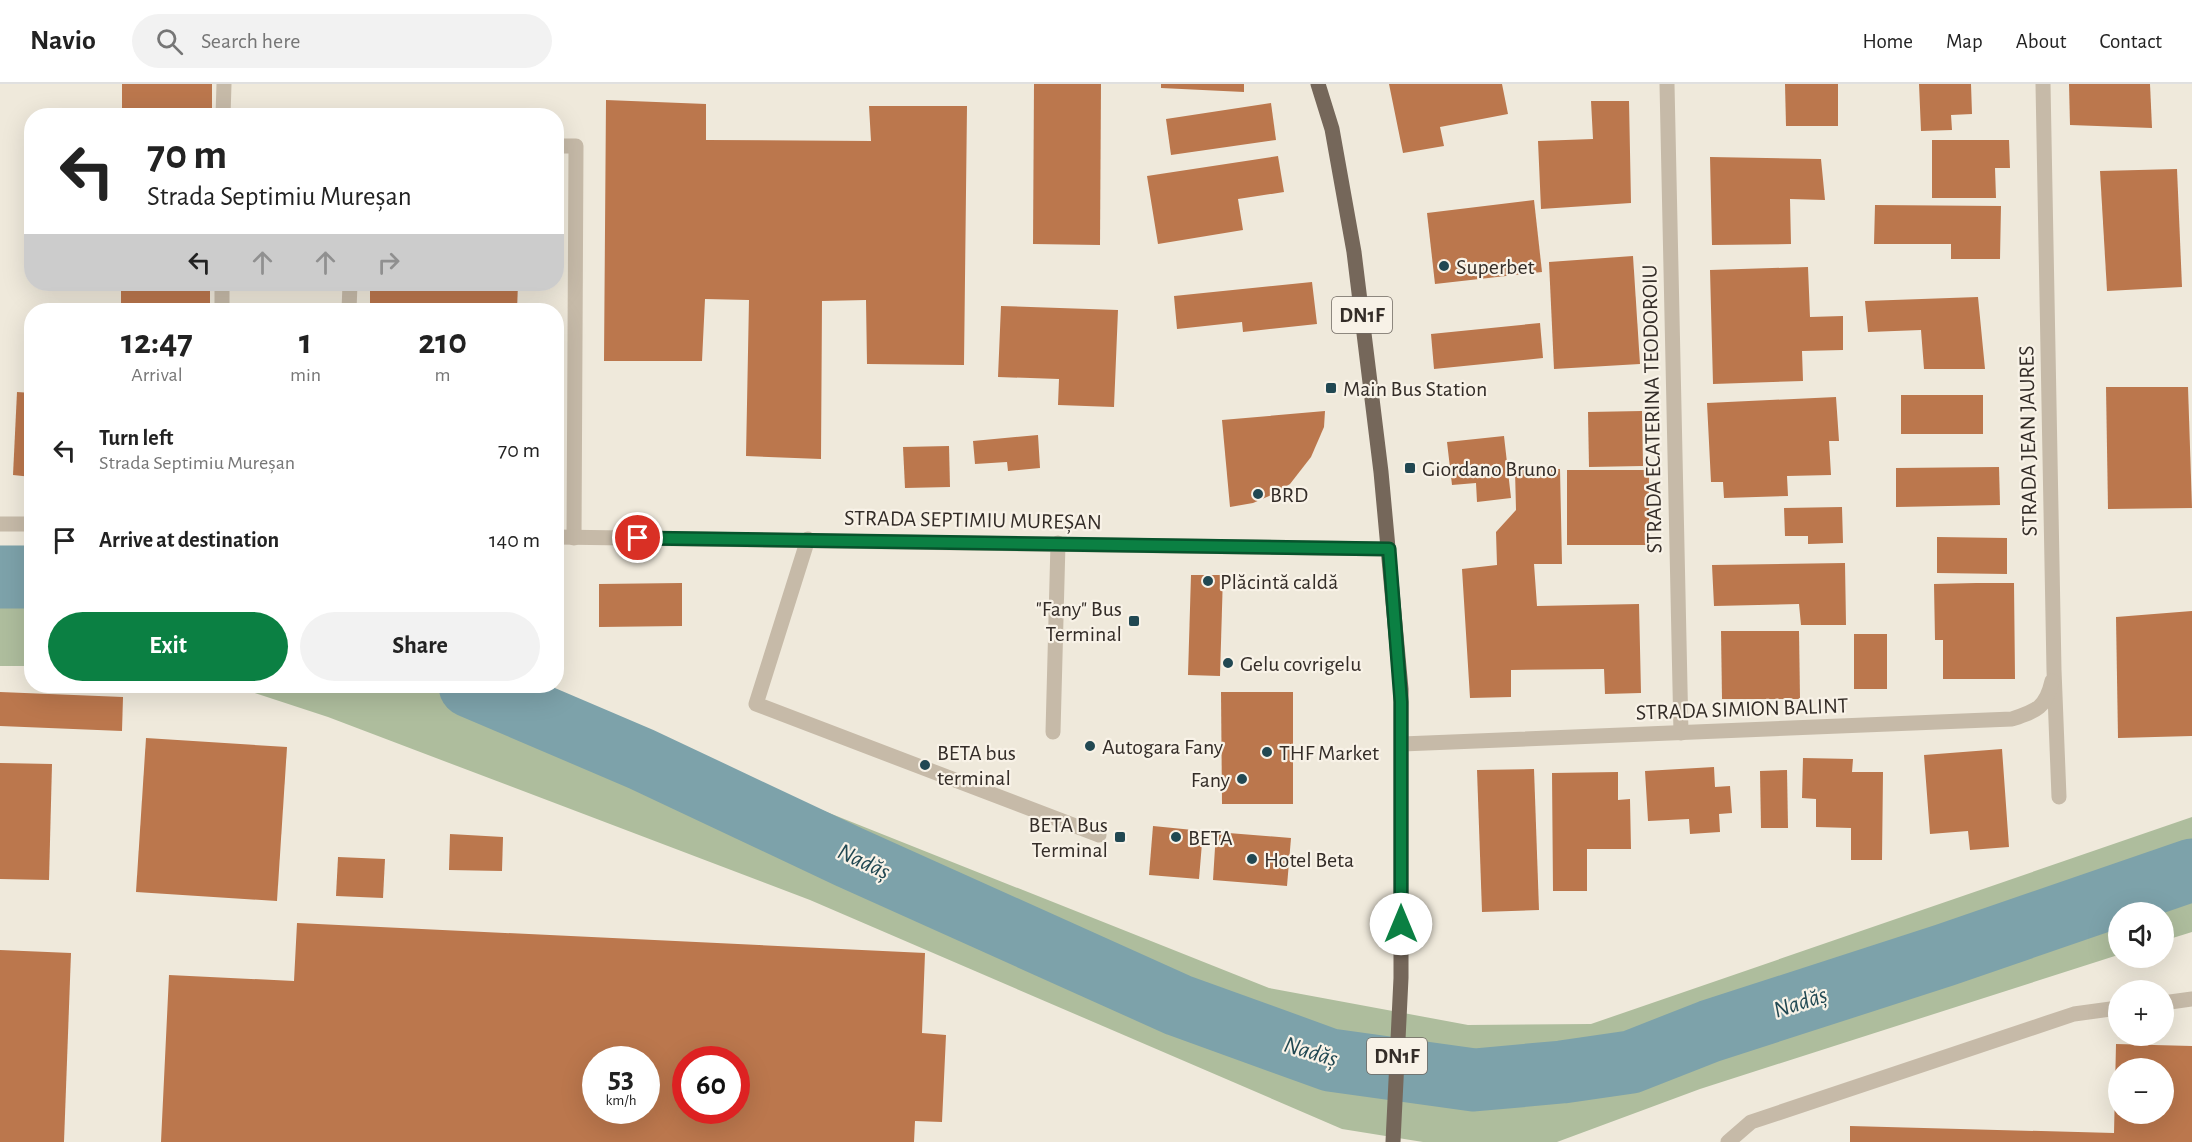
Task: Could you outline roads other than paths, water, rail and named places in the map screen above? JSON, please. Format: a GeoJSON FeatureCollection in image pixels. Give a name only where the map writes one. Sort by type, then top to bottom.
{"type":"FeatureCollection","features":[{"type":"Feature","properties":{"kind":"main road","name":"DN1F"},"geometry":{"type":"LineString","coordinates":[[1318,84],[1332,129],[1354,252],[1389,549],[1401,689],[1401,978],[1393,1140]]}},
{"type":"Feature","properties":{"kind":"street"},"geometry":{"type":"LineString","coordinates":[[224,84],[224,108]]}},
{"type":"Feature","properties":{"kind":"street","name":"STRADA ECATERINA TEODOROIU"},"geometry":{"type":"LineString","coordinates":[[1667,84],[1681,734]]}},
{"type":"Feature","properties":{"kind":"street","name":"STRADA JEAN JAURES"},"geometry":{"type":"LineString","coordinates":[[2043,84],[2054,670],[2059,797]]}},
{"type":"Feature","properties":{"kind":"street"},"geometry":{"type":"LineString","coordinates":[[564,146],[576,146],[574,537]]}},
{"type":"Feature","properties":{"kind":"street"},"geometry":{"type":"LineString","coordinates":[[0,524],[24,524]]}},
{"type":"Feature","properties":{"kind":"street","name":"STRADA SEPTIMIU MUREȘAN"},"geometry":{"type":"LineString","coordinates":[[564,537],[1389,549]]}},
{"type":"Feature","properties":{"kind":"street"},"geometry":{"type":"LineString","coordinates":[[808,539],[756,704],[1099,835]]}},
{"type":"Feature","properties":{"kind":"street"},"geometry":{"type":"LineString","coordinates":[[1053,732],[1058,543]]}},
{"type":"Feature","properties":{"kind":"street","name":"STRADA SIMION BALINT"},"geometry":{"type":"LineString","coordinates":[[1402,744],[2012,719],[2037,711],[2049,694],[2054,670]]}},
{"type":"Feature","properties":{"kind":"street"},"geometry":{"type":"LineString","coordinates":[[2174,1001],[2192,999]]}},
{"type":"Feature","properties":{"kind":"street"},"geometry":{"type":"LineString","coordinates":[[1728,1142],[1751,1122],[2074,1014],[2108,1009]]}},
{"type":"Feature","properties":{"kind":"waterway","name":"Nadăș"},"geometry":{"type":"LineString","coordinates":[[0,577],[24,577]]}},
{"type":"Feature","properties":{"kind":"waterway","name":"Nadăș"},"geometry":{"type":"LineString","coordinates":[[486,693],[641,759],[849,857],[1178,1005],[1330,1060],[1474,1080],[1562,1072],[1631,1062],[1710,1031],[1945,955],[2192,870]]}},
{"type":"Feature","properties":{"kind":"place","name":"Superbet"},"geometry":{"type":"Point","coordinates":[1444,266]}},
{"type":"Feature","properties":{"kind":"place","name":"Main Bus Station"},"geometry":{"type":"Point","coordinates":[1331,388]}},
{"type":"Feature","properties":{"kind":"place","name":"Giordano Bruno"},"geometry":{"type":"Point","coordinates":[1410,468]}},
{"type":"Feature","properties":{"kind":"place","name":"BRD"},"geometry":{"type":"Point","coordinates":[1258,494]}},
{"type":"Feature","properties":{"kind":"place","name":"Plăcintă caldă"},"geometry":{"type":"Point","coordinates":[1208,581]}},
{"type":"Feature","properties":{"kind":"place","name":"\"Fany\" Bus Terminal"},"geometry":{"type":"Point","coordinates":[1134,621]}},
{"type":"Feature","properties":{"kind":"place","name":"Gelu covrigelu"},"geometry":{"type":"Point","coordinates":[1228,663]}},
{"type":"Feature","properties":{"kind":"place","name":"Autogara Fany"},"geometry":{"type":"Point","coordinates":[1090,746]}},
{"type":"Feature","properties":{"kind":"place","name":"THF Market"},"geometry":{"type":"Point","coordinates":[1267,752]}},
{"type":"Feature","properties":{"kind":"place","name":"BETA bus terminal"},"geometry":{"type":"Point","coordinates":[925,765]}},
{"type":"Feature","properties":{"kind":"place","name":"Fany"},"geometry":{"type":"Point","coordinates":[1242,779]}},
{"type":"Feature","properties":{"kind":"place","name":"BETA Bus Terminal"},"geometry":{"type":"Point","coordinates":[1120,837]}},
{"type":"Feature","properties":{"kind":"place","name":"BETA"},"geometry":{"type":"Point","coordinates":[1176,837]}},
{"type":"Feature","properties":{"kind":"place","name":"Hotel Beta"},"geometry":{"type":"Point","coordinates":[1252,859]}}]}
